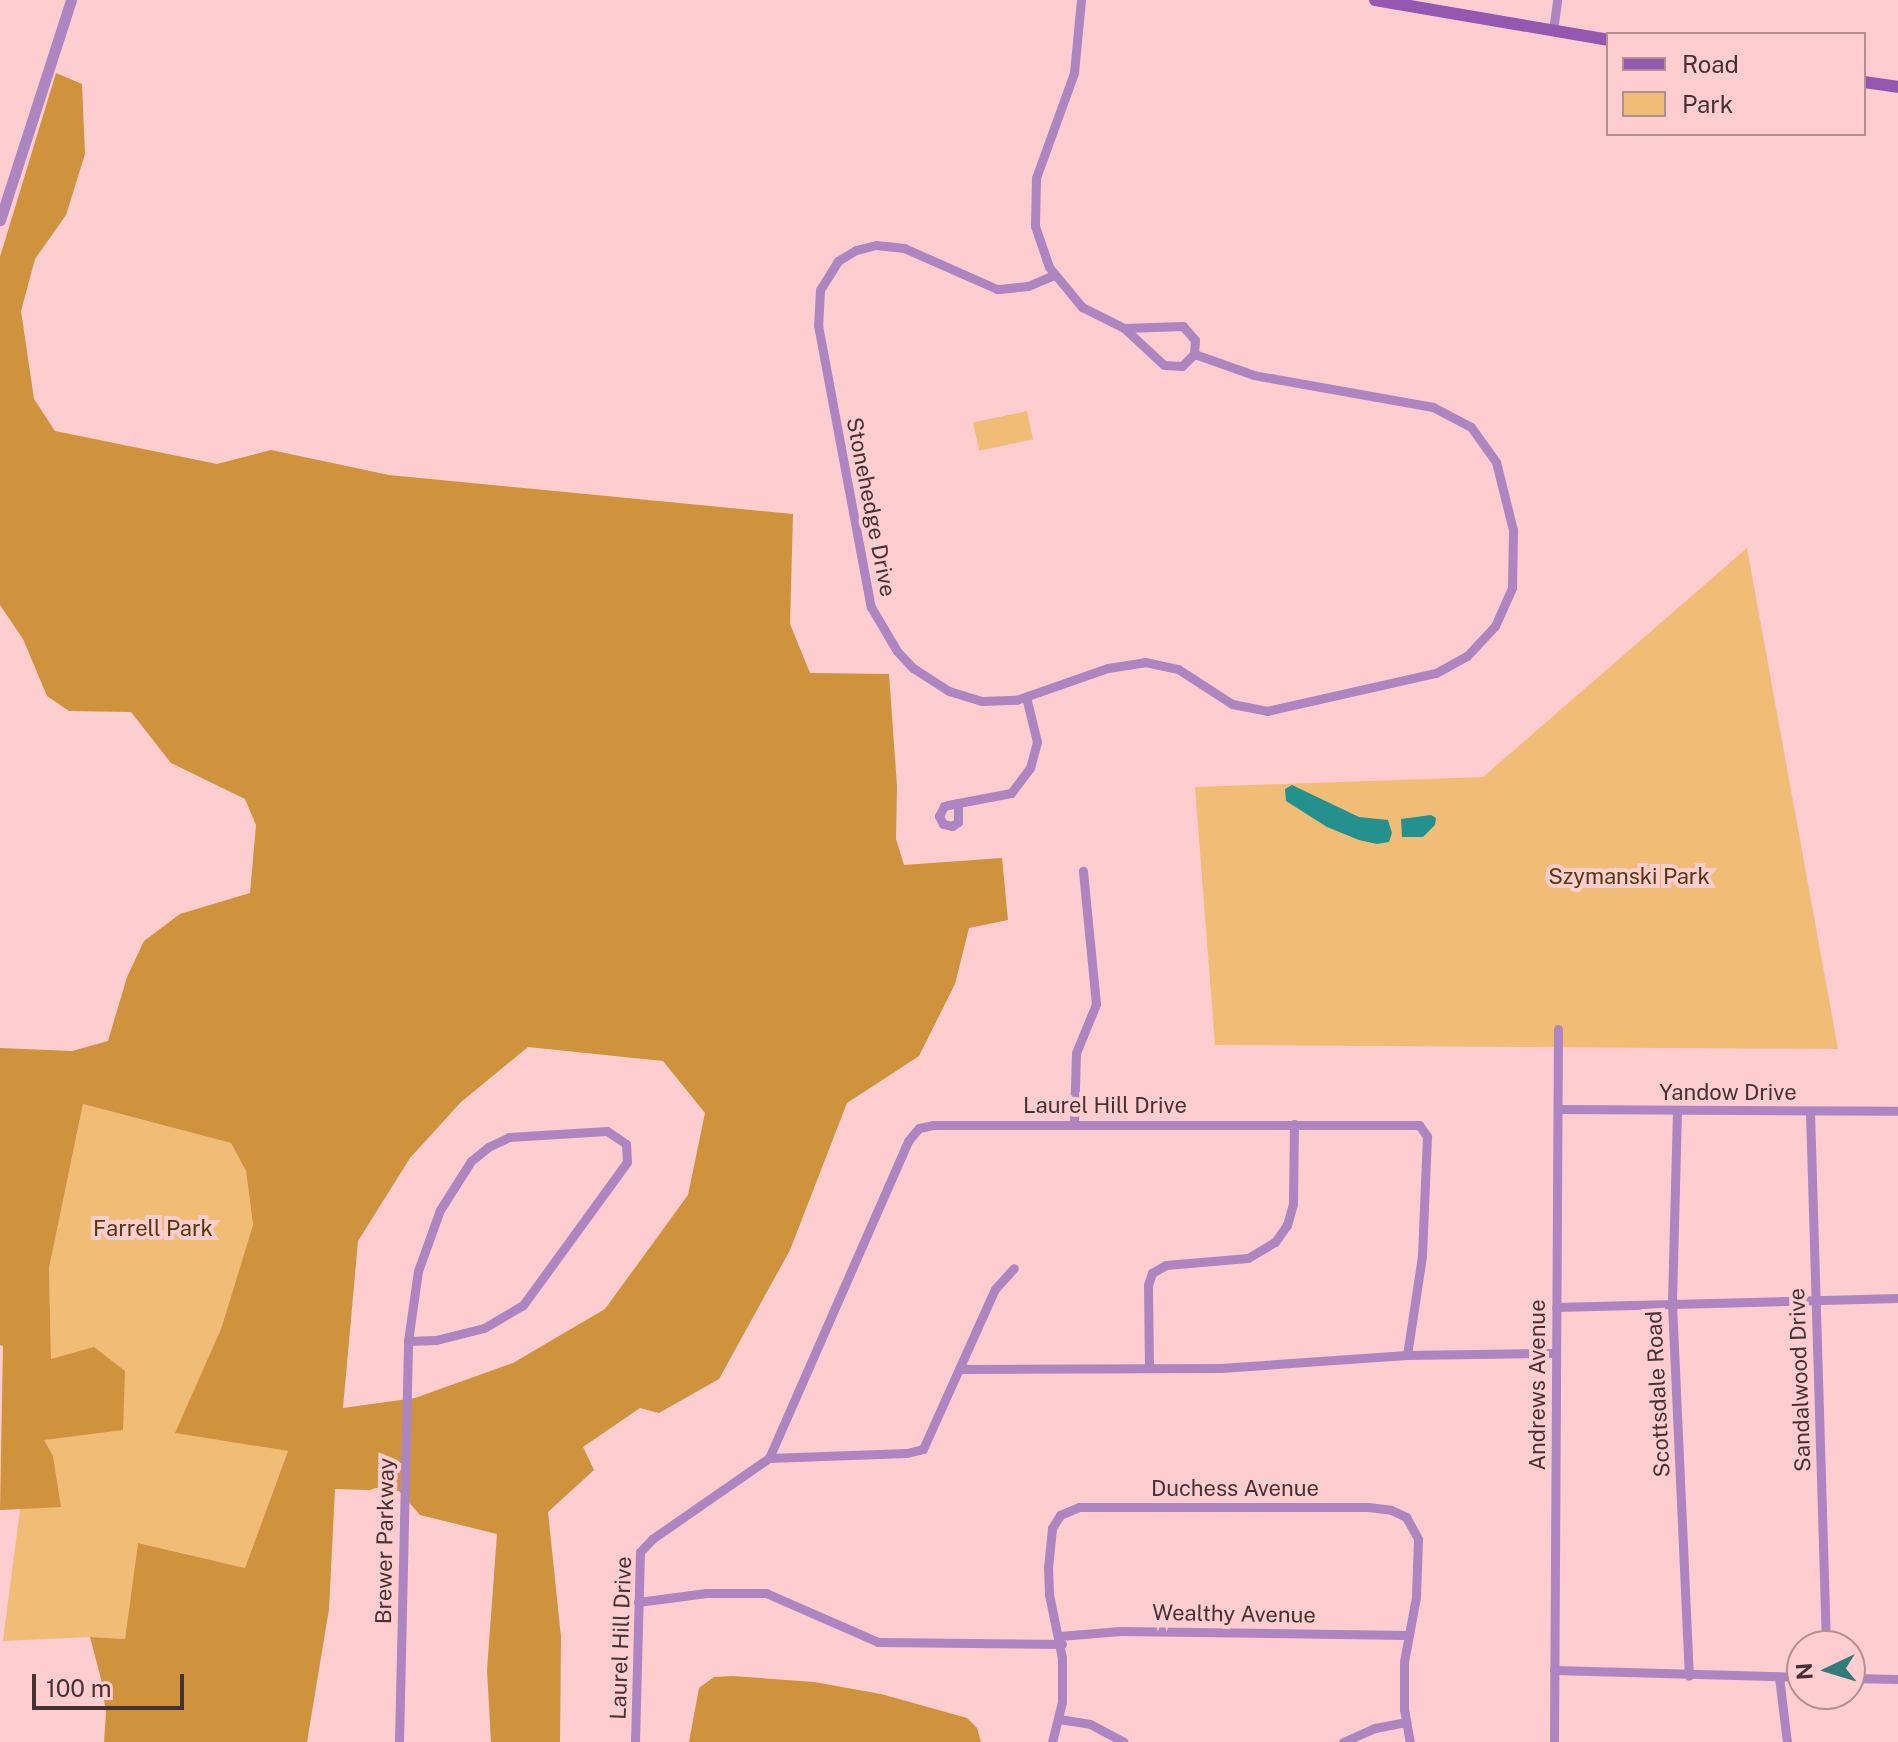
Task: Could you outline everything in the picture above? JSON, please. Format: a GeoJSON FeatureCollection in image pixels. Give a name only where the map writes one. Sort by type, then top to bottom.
{"type":"FeatureCollection","features":[{"type":"Feature","properties":{"kind":"main road"},"geometry":{"type":"LineString","coordinates":[[1375,0],[1606,40]]}},
{"type":"Feature","properties":{"kind":"main road"},"geometry":{"type":"LineString","coordinates":[[1866,82],[1898,87]]}},
{"type":"Feature","properties":{"kind":"street"},"geometry":{"type":"LineString","coordinates":[[0,220],[71,0]]}},
{"type":"Feature","properties":{"kind":"street"},"geometry":{"type":"LineString","coordinates":[[1081,0],[1074,73],[1039,166],[1034,192],[1037,235],[1054,275],[1082,307],[1124,328],[1168,367],[1182,366],[1194,354],[1195,340],[1183,326],[1124,328]]}},
{"type":"Feature","properties":{"kind":"street"},"geometry":{"type":"LineString","coordinates":[[1553,30],[1557,0]]}},
{"type":"Feature","properties":{"kind":"street","name":"Stonehedge Drive"},"geometry":{"type":"LineString","coordinates":[[1054,275],[1028,286],[997,289],[904,248],[869,246],[849,253],[833,266],[822,284],[817,310],[875,619],[908,663],[949,691],[982,701],[1026,697],[1108,668],[1145,662],[1178,669],[1232,704],[1256,710],[1279,710],[1448,668],[1476,647],[1503,613],[1515,574],[1513,530],[1496,462],[1471,427],[1451,413],[1433,407],[1254,375],[1194,354]]}},
{"type":"Feature","properties":{"kind":"street"},"geometry":{"type":"LineString","coordinates":[[958,803],[1011,793],[1030,768],[1037,742],[1026,697]]}},
{"type":"Feature","properties":{"kind":"street"},"geometry":{"type":"LineString","coordinates":[[1074,1124],[1076,1053],[1096,1004],[1083,871]]}},
{"type":"Feature","properties":{"kind":"street","name":"Andrews Avenue"},"geometry":{"type":"LineString","coordinates":[[1554,1742],[1558,1029]]}},
{"type":"Feature","properties":{"kind":"street","name":"Yandow Drive"},"geometry":{"type":"LineString","coordinates":[[1558,1109],[1898,1111]]}},
{"type":"Feature","properties":{"kind":"street","name":"Scottsdale Road"},"geometry":{"type":"LineString","coordinates":[[1677,1111],[1672,1304],[1689,1676]]}},
{"type":"Feature","properties":{"kind":"street","name":"Sandalwood Drive"},"geometry":{"type":"LineString","coordinates":[[1810,1112],[1825,1630]]}},
{"type":"Feature","properties":{"kind":"street"},"geometry":{"type":"LineString","coordinates":[[1149,1368],[1148,1285],[1152,1273],[1162,1265],[1248,1258],[1275,1242],[1287,1225],[1293,1204],[1294,1124]]}},
{"type":"Feature","properties":{"kind":"street","name":"Laurel Hill Drive"},"geometry":{"type":"LineString","coordinates":[[635,1742],[638,1602],[643,1547],[769,1458],[913,1133],[933,1125],[1414,1124],[1426,1131],[1422,1256],[1407,1355]]}},
{"type":"Feature","properties":{"kind":"street","name":"Brewer Parkway"},"geometry":{"type":"LineString","coordinates":[[399,1742],[408,1341],[418,1271],[440,1210],[471,1161],[488,1147],[509,1137],[607,1131],[626,1144],[627,1162],[523,1305],[484,1328],[436,1340],[408,1341]]}},
{"type":"Feature","properties":{"kind":"street"},"geometry":{"type":"LineString","coordinates":[[769,1458],[907,1453],[923,1449],[995,1289],[1014,1268]]}},
{"type":"Feature","properties":{"kind":"street"},"geometry":{"type":"LineString","coordinates":[[1556,1307],[1898,1298]]}},
{"type":"Feature","properties":{"kind":"street"},"geometry":{"type":"LineString","coordinates":[[959,1369],[1241,1367],[1407,1355],[1556,1353]]}},
{"type":"Feature","properties":{"kind":"street","name":"Duchess Avenue"},"geometry":{"type":"LineString","coordinates":[[1061,1640],[1049,1594],[1050,1541],[1055,1521],[1067,1510],[1368,1507],[1401,1514],[1410,1520],[1418,1539],[1418,1584],[1407,1635]]}},
{"type":"Feature","properties":{"kind":"street","name":"Wealthy Avenue"},"geometry":{"type":"LineString","coordinates":[[638,1602],[694,1594],[766,1593],[878,1642],[1061,1640],[1120,1631],[1407,1635]]}},
{"type":"Feature","properties":{"kind":"street"},"geometry":{"type":"LineString","coordinates":[[1407,1635],[1403,1672],[1410,1742]]}},
{"type":"Feature","properties":{"kind":"street"},"geometry":{"type":"LineString","coordinates":[[1052,1742],[1059,1719],[1061,1640]]}},
{"type":"Feature","properties":{"kind":"street"},"geometry":{"type":"LineString","coordinates":[[1554,1670],[1786,1677]]}},
{"type":"Feature","properties":{"kind":"street"},"geometry":{"type":"LineString","coordinates":[[1779,1677],[1787,1742]]}},
{"type":"Feature","properties":{"kind":"street"},"geometry":{"type":"LineString","coordinates":[[1866,1678],[1898,1679]]}},
{"type":"Feature","properties":{"kind":"street"},"geometry":{"type":"LineString","coordinates":[[1059,1719],[1090,1724],[1124,1742]]}},
{"type":"Feature","properties":{"kind":"street"},"geometry":{"type":"LineString","coordinates":[[1343,1742],[1375,1728],[1406,1722]]}},
{"type":"Feature","properties":{"kind":"green space"},"geometry":{"type":"Polygon","coordinates":[[[1027,411],[1033,439],[979,451],[973,422],[1027,411]]]}},
{"type":"Feature","properties":{"kind":"green space","name":"Szymanski Park"},"geometry":{"type":"Polygon","coordinates":[[[1747,548],[1838,1049],[1215,1045],[1195,787],[1483,777],[1747,548]]]}},
{"type":"Feature","properties":{"kind":"green space","name":"Farrell Park"},"geometry":{"type":"Polygon","coordinates":[[[83,1104],[231,1143],[246,1171],[253,1225],[221,1329],[176,1433],[288,1451],[245,1568],[138,1543],[125,1639],[90,1637],[3,1641],[24,1479],[51,1360],[49,1268],[83,1104]]]}},
{"type":"Feature","properties":{"kind":"shaded area"},"geometry":{"type":"Polygon","coordinates":[[[56,73],[82,84],[85,154],[66,215],[35,259],[21,311],[34,399],[55,431],[217,464],[271,450],[389,475],[793,514],[790,624],[810,673],[889,674],[897,786],[896,839],[904,865],[1002,858],[1008,920],[969,928],[955,984],[919,1056],[847,1103],[790,1250],[719,1379],[659,1413],[640,1408],[583,1447],[594,1470],[548,1512],[561,1637],[560,1742],[491,1742],[487,1670],[497,1534],[420,1515],[399,1491],[335,1489],[329,1609],[307,1742],[104,1742],[106,1713],[90,1637],[125,1639],[138,1543],[245,1568],[288,1451],[175,1433],[221,1329],[253,1225],[246,1171],[231,1143],[83,1104],[49,1268],[51,1359],[94,1347],[125,1371],[123,1430],[44,1440],[53,1456],[61,1507],[0,1510],[3,1346],[0,1345],[0,1048],[72,1051],[108,1041],[127,977],[144,941],[180,914],[250,893],[256,825],[245,799],[171,763],[131,712],[69,711],[47,696],[23,639],[0,605],[0,257],[56,73]],[[528,1047],[461,1102],[410,1158],[358,1241],[343,1408],[415,1398],[513,1363],[605,1309],[688,1195],[705,1113],[663,1061],[528,1047]]]}},
{"type":"Feature","properties":{"kind":"shaded area"},"geometry":{"type":"Polygon","coordinates":[[[714,1677],[814,1682],[881,1694],[967,1718],[977,1728],[981,1742],[689,1742],[699,1688],[714,1677]]]}},
{"type":"Feature","properties":{"kind":"water"},"geometry":{"type":"Polygon","coordinates":[[[1292,785],[1359,817],[1388,820],[1392,833],[1389,842],[1377,844],[1359,840],[1327,827],[1286,801],[1285,789],[1292,785]]]}},
{"type":"Feature","properties":{"kind":"water"},"geometry":{"type":"Polygon","coordinates":[[[1431,815],[1436,818],[1435,825],[1423,837],[1402,837],[1401,819],[1431,815]]]}}]}
